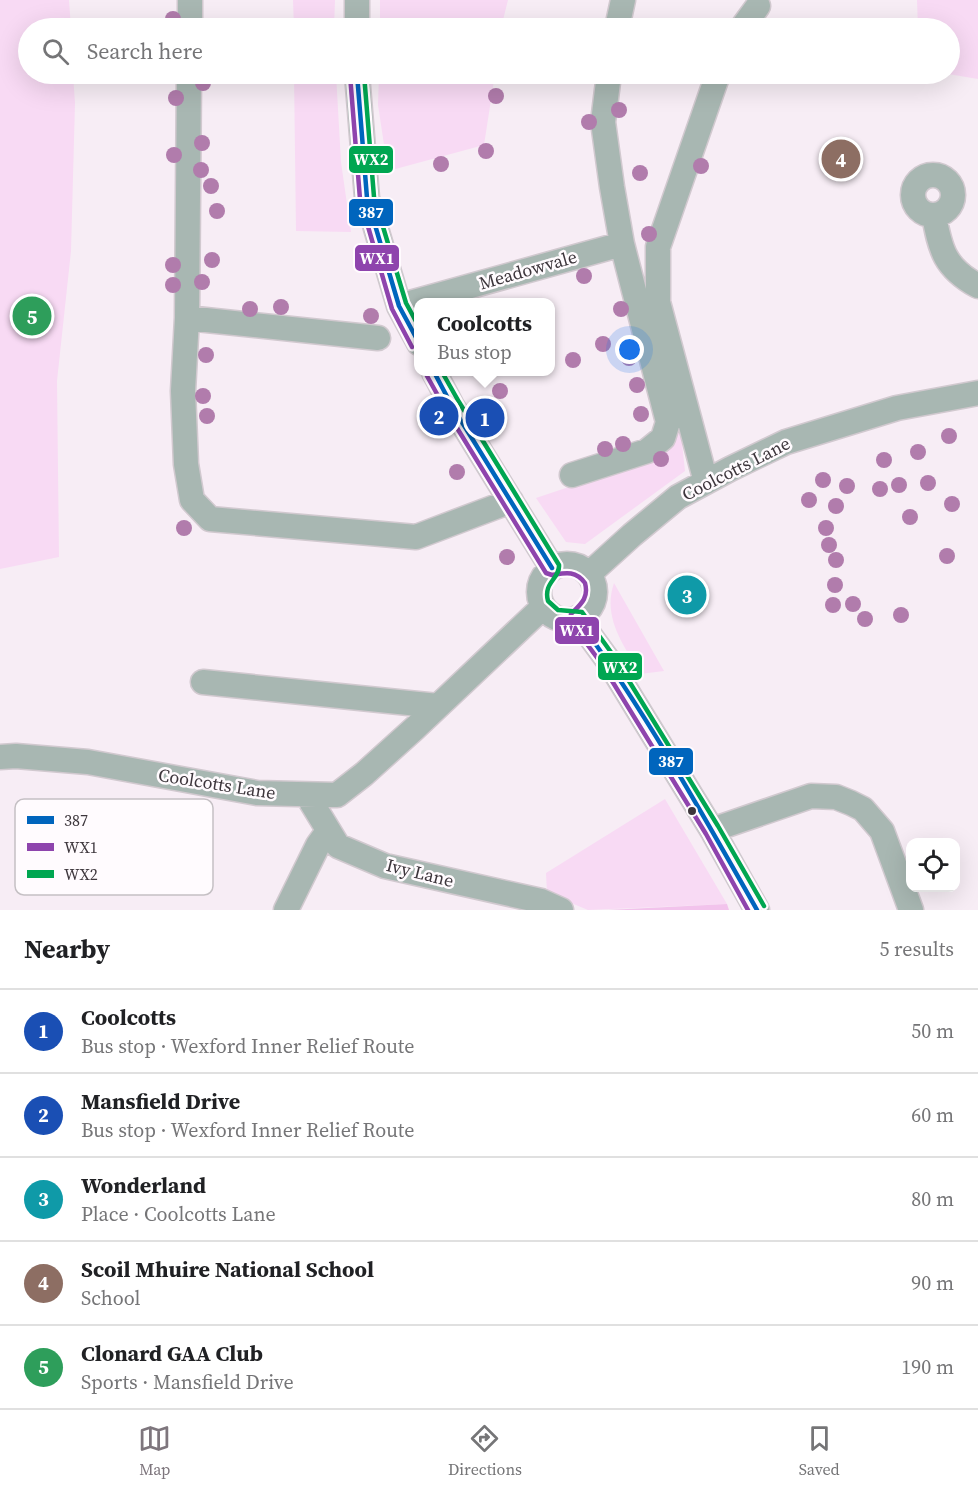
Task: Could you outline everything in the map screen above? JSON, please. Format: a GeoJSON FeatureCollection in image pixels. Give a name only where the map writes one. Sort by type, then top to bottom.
{"type":"FeatureCollection","features":[{"type":"Feature","properties":{"kind":"street"},"geometry":{"type":"LineString","coordinates":[[190,0],[190,18]]}},
{"type":"Feature","properties":{"kind":"street"},"geometry":{"type":"LineString","coordinates":[[357,0],[357,18]]}},
{"type":"Feature","properties":{"kind":"street"},"geometry":{"type":"LineString","coordinates":[[619,18],[623,0]]}},
{"type":"Feature","properties":{"kind":"street"},"geometry":{"type":"LineString","coordinates":[[749,18],[758,6]]}},
{"type":"Feature","properties":{"kind":"street"},"geometry":{"type":"LineString","coordinates":[[189,84],[187,318],[183,391],[186,464],[192,500],[210,519],[416,537],[510,501]]}},
{"type":"Feature","properties":{"kind":"street"},"geometry":{"type":"LineString","coordinates":[[358,84],[367,198],[399,306],[414,334]]}},
{"type":"Feature","properties":{"kind":"street"},"geometry":{"type":"LineString","coordinates":[[572,475],[647,451],[663,438],[668,422],[622,244],[603,122],[608,84]]}},
{"type":"Feature","properties":{"kind":"street"},"geometry":{"type":"LineString","coordinates":[[706,482],[658,303],[656,276],[657,247],[714,84]]}},
{"type":"Feature","properties":{"kind":"street"},"geometry":{"type":"LineString","coordinates":[[934,215],[939,244],[951,267],[978,286]]}},
{"type":"Feature","properties":{"kind":"street","name":"Meadowvale"},"geometry":{"type":"LineString","coordinates":[[428,298],[622,244]]}},
{"type":"Feature","properties":{"kind":"street","name":"Meadowvale"},"geometry":{"type":"LineString","coordinates":[[399,306],[414,302]]}},
{"type":"Feature","properties":{"kind":"street"},"geometry":{"type":"LineString","coordinates":[[187,318],[378,338]]}},
{"type":"Feature","properties":{"kind":"street"},"geometry":{"type":"LineString","coordinates":[[436,376],[452,406],[552,568]]}},
{"type":"Feature","properties":{"kind":"street","name":"Coolcotts Lane"},"geometry":{"type":"LineString","coordinates":[[589,574],[678,497],[786,442],[897,408],[978,393]]}},
{"type":"Feature","properties":{"kind":"street"},"geometry":{"type":"LineString","coordinates":[[567,564],[583,568],[589,574],[593,582],[594,599],[585,613],[578,618],[558,619],[543,607],[538,590],[545,573],[552,568],[567,564]]}},
{"type":"Feature","properties":{"kind":"street","name":"Coolcotts Lane"},"geometry":{"type":"LineString","coordinates":[[0,757],[16,756],[88,762],[257,793],[337,795],[364,774],[543,607]]}},
{"type":"Feature","properties":{"kind":"street"},"geometry":{"type":"LineString","coordinates":[[578,618],[607,659],[712,830],[757,910]]}},
{"type":"Feature","properties":{"kind":"street"},"geometry":{"type":"LineString","coordinates":[[203,682],[438,706]]}},
{"type":"Feature","properties":{"kind":"street","name":"Ivy Lane"},"geometry":{"type":"LineString","coordinates":[[307,795],[339,846],[385,866],[541,902],[561,910]]}},
{"type":"Feature","properties":{"kind":"street"},"geometry":{"type":"LineString","coordinates":[[712,830],[812,796],[836,797],[851,803],[863,809],[882,831],[911,910]]}},
{"type":"Feature","properties":{"kind":"street"},"geometry":{"type":"LineString","coordinates":[[286,910],[318,845],[328,831]]}},
{"type":"Feature","properties":{"kind":"shaded area"},"geometry":{"type":"Polygon","coordinates":[[[0,0],[69,0],[70,18],[18,18],[18,84],[74,84],[71,251],[57,381],[59,557],[0,569],[0,0]]]}},
{"type":"Feature","properties":{"kind":"shaded area"},"geometry":{"type":"Polygon","coordinates":[[[293,0],[335,0],[334,18],[294,18],[293,0]]]}},
{"type":"Feature","properties":{"kind":"shaded area"},"geometry":{"type":"Polygon","coordinates":[[[380,0],[508,0],[504,18],[380,18],[380,0]]]}},
{"type":"Feature","properties":{"kind":"shaded area"},"geometry":{"type":"Polygon","coordinates":[[[917,0],[978,0],[978,79],[960,76],[960,18],[918,18],[917,0]]]}},
{"type":"Feature","properties":{"kind":"shaded area"},"geometry":{"type":"Polygon","coordinates":[[[294,84],[337,84],[341,162],[351,232],[296,231],[294,84]]]}},
{"type":"Feature","properties":{"kind":"shaded area"},"geometry":{"type":"Polygon","coordinates":[[[379,84],[493,84],[484,145],[388,171],[378,105],[379,84]]]}},
{"type":"Feature","properties":{"kind":"shaded area"},"geometry":{"type":"Polygon","coordinates":[[[680,425],[685,471],[585,544],[566,542],[536,498],[653,459],[680,425]]]}},
{"type":"Feature","properties":{"kind":"shaded area"},"geometry":{"type":"Polygon","coordinates":[[[614,583],[664,671],[640,674],[613,620],[611,596],[614,583]]]}},
{"type":"Feature","properties":{"kind":"shaded area"},"geometry":{"type":"Polygon","coordinates":[[[665,799],[727,904],[588,910],[547,893],[546,873],[665,799]]]}},
{"type":"Feature","properties":{"kind":"shaded area"},"geometry":{"type":"Polygon","coordinates":[[[727,904],[729,910],[608,910],[727,904]]]}},
{"type":"Feature","properties":{"kind":"transit line","name":"WX1"},"geometry":{"type":"LineString","coordinates":[[351,84],[360,199],[392,309],[412,347]]}},
{"type":"Feature","properties":{"kind":"transit line","name":"387"},"geometry":{"type":"LineString","coordinates":[[358,84],[367,198],[399,306],[414,334]]}},
{"type":"Feature","properties":{"kind":"transit line","name":"WX2"},"geometry":{"type":"LineString","coordinates":[[365,84],[374,197],[406,303],[414,318]]}},
{"type":"Feature","properties":{"kind":"transit line","name":"WX1"},"geometry":{"type":"LineString","coordinates":[[427,376],[546,573],[574,574],[585,583],[585,597],[571,614],[570,621],[601,663],[706,834],[748,910]]}},
{"type":"Feature","properties":{"kind":"transit line","name":"387"},"geometry":{"type":"LineString","coordinates":[[436,376],[452,406],[552,568]]}},
{"type":"Feature","properties":{"kind":"transit line","name":"WX2"},"geometry":{"type":"LineString","coordinates":[[444,376],[559,565],[559,570],[548,589],[548,601],[558,610],[582,612],[613,655],[718,826],[764,906]]}},
{"type":"Feature","properties":{"kind":"transit line","name":"387"},"geometry":{"type":"LineString","coordinates":[[577,618],[649,725],[757,910]]}},
{"type":"Feature","properties":{"kind":"place","name":"Scoil Mhuire National School"},"geometry":{"type":"Point","coordinates":[841,159]}},
{"type":"Feature","properties":{"kind":"place","name":"Clonard GAA Club"},"geometry":{"type":"Point","coordinates":[32,316]}},
{"type":"Feature","properties":{"kind":"place","name":"Mansfield Drive"},"geometry":{"type":"Point","coordinates":[439,416]}},
{"type":"Feature","properties":{"kind":"place","name":"Coolcotts"},"geometry":{"type":"Point","coordinates":[485,418]}},
{"type":"Feature","properties":{"kind":"place","name":"Wonderland"},"geometry":{"type":"Point","coordinates":[687,595]}}]}
